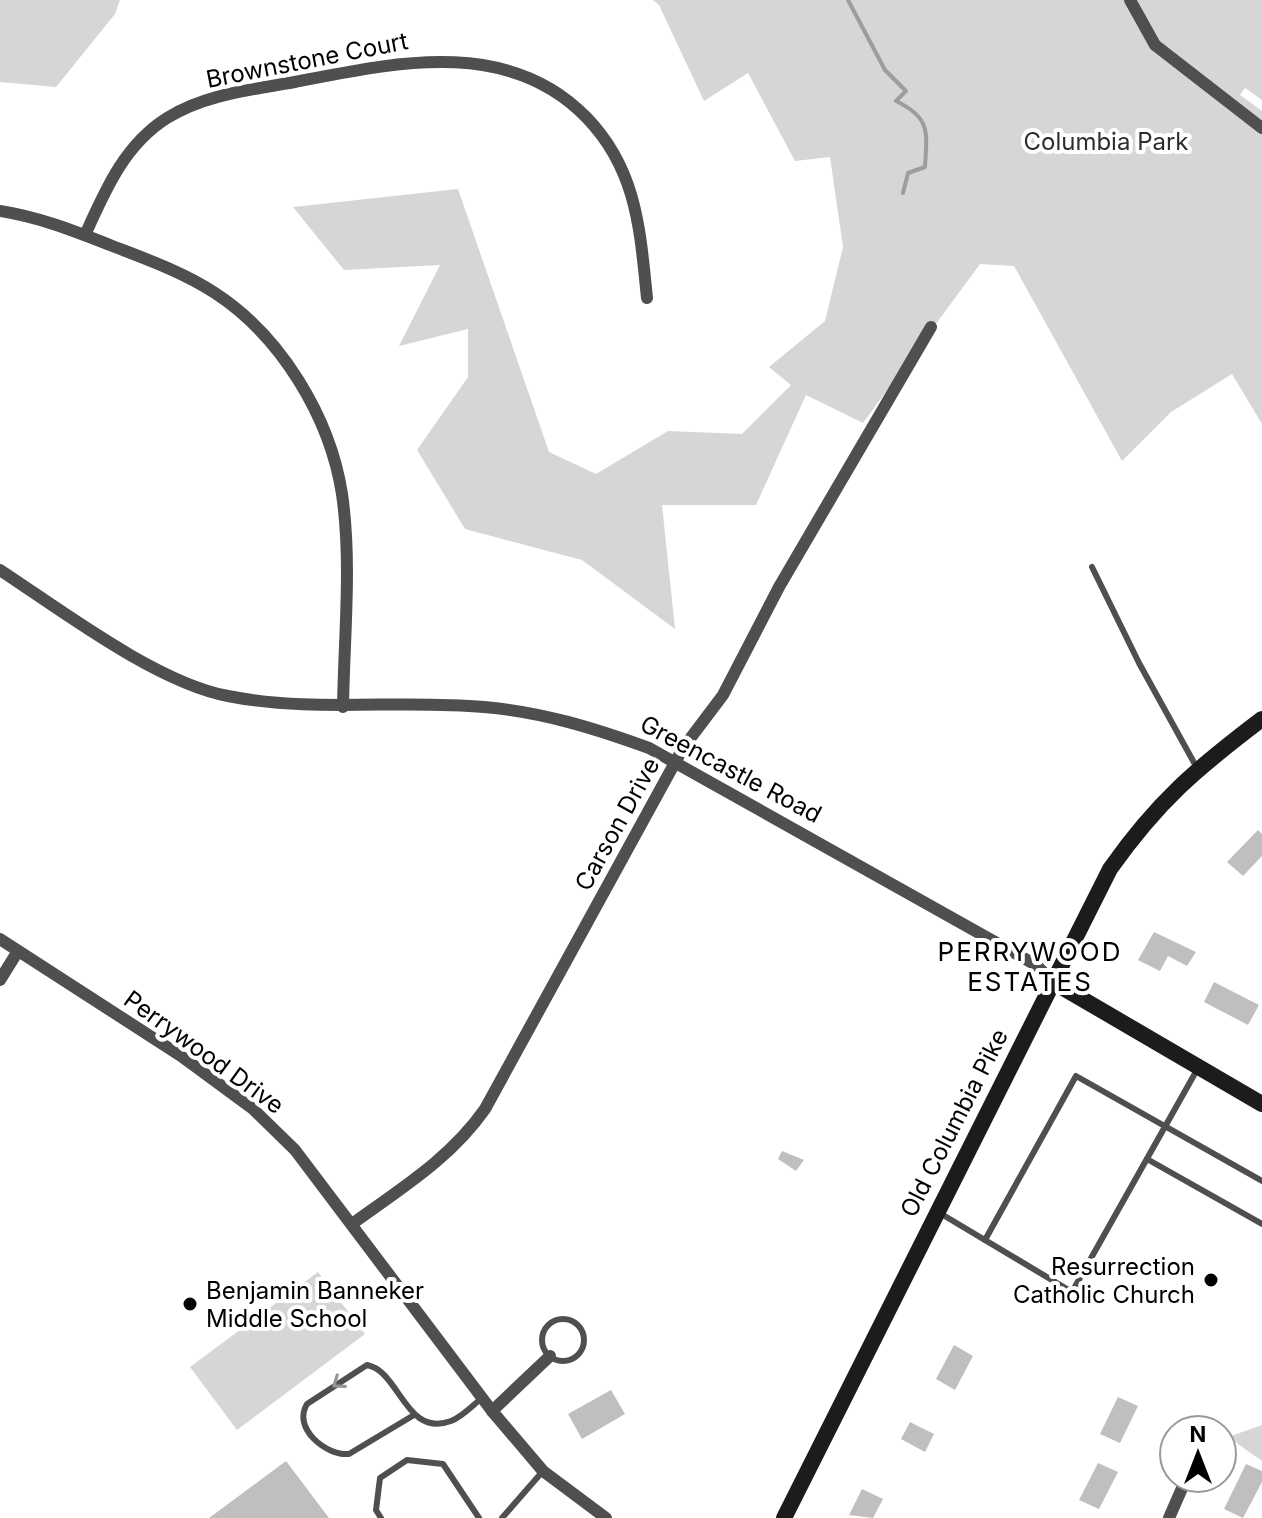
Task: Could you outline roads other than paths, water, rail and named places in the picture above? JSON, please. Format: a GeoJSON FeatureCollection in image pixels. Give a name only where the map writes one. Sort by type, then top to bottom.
{"type":"FeatureCollection","features":[{"type":"Feature","properties":{"kind":"main road","name":"Old Columbia Pike"},"geometry":{"type":"LineString","coordinates":[[783,1514],[1110,869],[1146,818],[1197,768],[1262,719]]}},
{"type":"Feature","properties":{"kind":"main road","name":"Greencastle Road"},"geometry":{"type":"LineString","coordinates":[[1053,982],[1262,1104]]}},
{"type":"Feature","properties":{"kind":"street"},"geometry":{"type":"LineString","coordinates":[[1130,0],[1155,45],[1262,128]]}},
{"type":"Feature","properties":{"kind":"street","name":"Brownstone Court"},"geometry":{"type":"LineString","coordinates":[[85,235],[123,159],[166,119],[213,97],[394,63],[437,59],[504,68],[556,93],[588,119],[624,173],[639,213],[647,298]]}},
{"type":"Feature","properties":{"kind":"street"},"geometry":{"type":"LineString","coordinates":[[0,211],[33,217],[85,235],[166,267],[215,293],[249,320],[273,347],[311,401],[328,441],[342,494],[343,707]]}},
{"type":"Feature","properties":{"kind":"street","name":"Carson Drive"},"geometry":{"type":"LineString","coordinates":[[352,1224],[437,1163],[466,1136],[485,1109],[676,762],[723,695],[779,587],[931,327]]}},
{"type":"Feature","properties":{"kind":"street","name":"Greencastle Road"},"geometry":{"type":"LineString","coordinates":[[0,570],[108,641],[185,681],[227,696],[343,707],[481,707],[536,713],[588,726],[676,762],[1036,965],[1053,982]]}},
{"type":"Feature","properties":{"kind":"street","name":"Perrywood Drive"},"geometry":{"type":"LineString","coordinates":[[0,939],[181,1056],[253,1109],[295,1150],[492,1411],[543,1471],[606,1518]]}},
{"type":"Feature","properties":{"kind":"street"},"geometry":{"type":"LineString","coordinates":[[0,980],[18,951]]}},
{"type":"Feature","properties":{"kind":"street"},"geometry":{"type":"LineString","coordinates":[[492,1411],[550,1356]]}},
{"type":"Feature","properties":{"kind":"street"},"geometry":{"type":"LineString","coordinates":[[1169,1518],[1180,1494]]}},
{"type":"Feature","properties":{"kind":"lane"},"geometry":{"type":"LineString","coordinates":[[1092,567],[1139,663],[1197,768]]}},
{"type":"Feature","properties":{"kind":"lane"},"geometry":{"type":"LineString","coordinates":[[937,1211],[1072,1292],[1198,1068]]}},
{"type":"Feature","properties":{"kind":"lane"},"geometry":{"type":"LineString","coordinates":[[985,1240],[1076,1076],[1262,1181]]}},
{"type":"Feature","properties":{"kind":"lane"},"geometry":{"type":"LineString","coordinates":[[1147,1159],[1262,1224]]}},
{"type":"Feature","properties":{"kind":"lane"},"geometry":{"type":"LineString","coordinates":[[565,1320],[577,1325],[584,1343],[577,1356],[564,1361],[550,1356],[543,1346],[547,1327],[565,1320]]}},
{"type":"Feature","properties":{"kind":"lane"},"geometry":{"type":"LineString","coordinates":[[414,1415],[349,1454],[337,1455],[323,1450],[304,1422],[303,1411],[307,1404],[367,1365],[380,1369],[414,1415],[440,1423],[453,1421],[482,1398]]}},
{"type":"Feature","properties":{"kind":"lane"},"geometry":{"type":"LineString","coordinates":[[381,1518],[376,1510],[380,1478],[407,1460],[443,1464],[479,1518]]}},
{"type":"Feature","properties":{"kind":"lane"},"geometry":{"type":"LineString","coordinates":[[502,1518],[543,1471]]}},
{"type":"Feature","properties":{"kind":"waterway"},"geometry":{"type":"LineString","coordinates":[[848,0],[885,70],[906,91],[896,101],[916,114],[924,127],[925,167],[908,173],[903,193]]}},
{"type":"Feature","properties":{"kind":"place","name":"Resurrection Catholic Church"},"geometry":{"type":"Point","coordinates":[1211,1280]}},
{"type":"Feature","properties":{"kind":"place","name":"Benjamin Banneker Middle School"},"geometry":{"type":"Point","coordinates":[190,1304]}},
{"type":"Feature","properties":{"kind":"district","name":"PERRYWOOD ESTATES"},"geometry":{"type":"Point","coordinates":[1030,966]}},
{"type":"Feature","properties":{"kind":"park label","name":"Columbia Park"},"geometry":{"type":"Point","coordinates":[1106,141]}}]}
